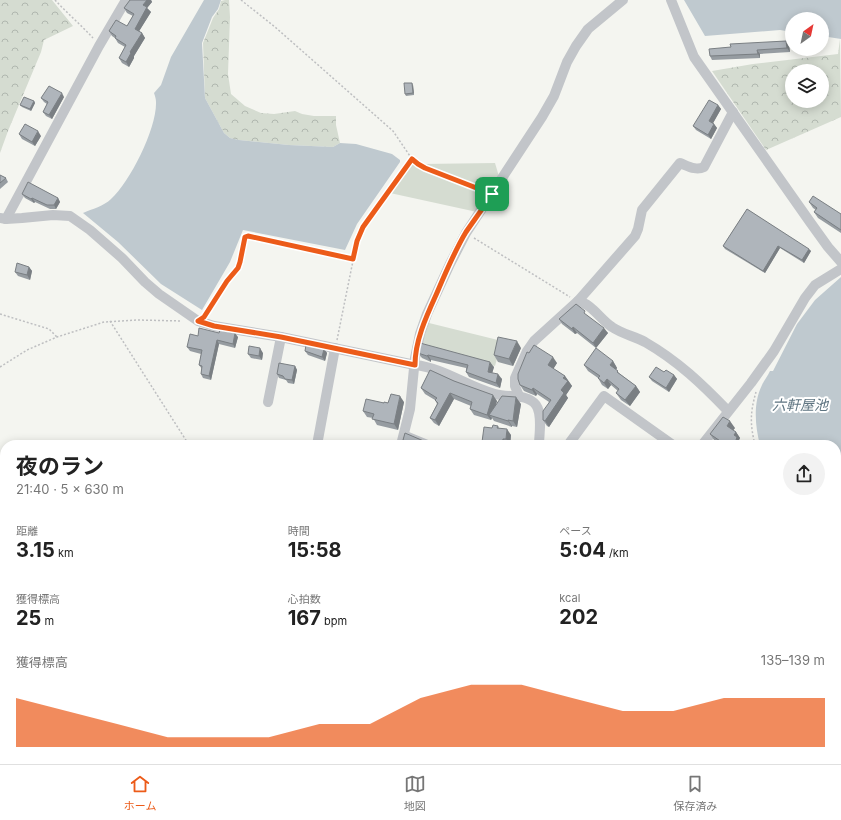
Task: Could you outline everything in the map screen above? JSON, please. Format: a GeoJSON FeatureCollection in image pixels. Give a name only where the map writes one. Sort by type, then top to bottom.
{"type":"FeatureCollection","features":[{"type":"Feature","properties":{"kind":"street"},"geometry":{"type":"LineString","coordinates":[[3,219],[126,0]]}},
{"type":"Feature","properties":{"kind":"street"},"geometry":{"type":"LineString","coordinates":[[403,440],[410,409],[415,358],[420,334],[427,314],[450,264],[466,233],[542,117],[554,96],[567,62],[576,46],[588,29],[623,0]]}},
{"type":"Feature","properties":{"kind":"street"},"geometry":{"type":"LineString","coordinates":[[671,0],[694,57],[814,228],[841,262]]}},
{"type":"Feature","properties":{"kind":"street"},"geometry":{"type":"LineString","coordinates":[[519,396],[515,386],[515,378],[527,351],[534,341],[578,301],[635,236],[642,210],[680,163],[695,169],[704,167],[733,112]]}},
{"type":"Feature","properties":{"kind":"street"},"geometry":{"type":"LineString","coordinates":[[3,219],[53,215],[70,216],[90,230],[159,294],[198,321],[214,326],[281,337],[429,367],[487,392],[497,395],[519,396],[525,398],[536,405],[539,416],[539,440]]}},
{"type":"Feature","properties":{"kind":"street"},"geometry":{"type":"LineString","coordinates":[[706,440],[758,374],[774,351],[805,298],[815,286],[841,268]]}},
{"type":"Feature","properties":{"kind":"street"},"geometry":{"type":"LineString","coordinates":[[578,301],[585,303],[610,326],[644,342],[686,370],[699,381],[728,411]]}},
{"type":"Feature","properties":{"kind":"street"},"geometry":{"type":"LineString","coordinates":[[268,402],[281,337]]}},
{"type":"Feature","properties":{"kind":"street"},"geometry":{"type":"LineString","coordinates":[[318,440],[335,348]]}},
{"type":"Feature","properties":{"kind":"street"},"geometry":{"type":"LineString","coordinates":[[572,440],[604,396],[666,440]]}},
{"type":"Feature","properties":{"kind":"lane"},"geometry":{"type":"LineString","coordinates":[[405,433],[422,440]]}},
{"type":"Feature","properties":{"kind":"path"},"geometry":{"type":"LineString","coordinates":[[55,0],[100,45]]}},
{"type":"Feature","properties":{"kind":"path"},"geometry":{"type":"LineString","coordinates":[[241,0],[275,27],[393,131],[412,159],[418,164],[492,194]]}},
{"type":"Feature","properties":{"kind":"path"},"geometry":{"type":"LineString","coordinates":[[335,348],[357,241],[363,227],[412,159]]}},
{"type":"Feature","properties":{"kind":"path"},"geometry":{"type":"LineString","coordinates":[[466,233],[578,301]]}},
{"type":"Feature","properties":{"kind":"path"},"geometry":{"type":"LineString","coordinates":[[198,321],[204,317],[227,281],[238,268],[245,237],[248,236],[353,259]]}},
{"type":"Feature","properties":{"kind":"path"},"geometry":{"type":"LineString","coordinates":[[0,314],[49,329],[57,338]]}},
{"type":"Feature","properties":{"kind":"path"},"geometry":{"type":"LineString","coordinates":[[110,321],[187,440]]}},
{"type":"Feature","properties":{"kind":"path"},"geometry":{"type":"LineString","coordinates":[[0,367],[27,350],[97,323],[110,321],[182,321]]}},
{"type":"Feature","properties":{"kind":"path"},"geometry":{"type":"LineString","coordinates":[[754,440],[751,430],[750,415],[759,384],[758,374]]}},
{"type":"Feature","properties":{"kind":"green space"},"geometry":{"type":"Polygon","coordinates":[[[0,0],[52,0],[73,26],[44,40],[41,52],[0,153],[0,0]]]}},
{"type":"Feature","properties":{"kind":"green space"},"geometry":{"type":"Polygon","coordinates":[[[229,0],[230,17],[228,74],[231,94],[245,106],[261,113],[274,114],[295,111],[314,116],[336,116],[336,125],[340,143],[333,147],[289,145],[239,140],[230,138],[224,133],[205,98],[203,43],[213,18],[219,9],[221,1],[229,0]]]}},
{"type":"Feature","properties":{"kind":"green space"},"geometry":{"type":"Polygon","coordinates":[[[840,39],[841,117],[766,150],[712,71],[753,64],[838,54],[840,39]]]}},
{"type":"Feature","properties":{"kind":"green space"},"geometry":{"type":"Polygon","coordinates":[[[495,163],[500,180],[488,190],[444,174],[422,164],[495,163]]]}},
{"type":"Feature","properties":{"kind":"green space"},"geometry":{"type":"Polygon","coordinates":[[[413,164],[484,193],[486,196],[477,212],[390,193],[409,166],[413,164]]]}},
{"type":"Feature","properties":{"kind":"green space"},"geometry":{"type":"Polygon","coordinates":[[[429,323],[502,341],[495,366],[421,345],[429,323]]]}},
{"type":"Feature","properties":{"kind":"water"},"geometry":{"type":"Polygon","coordinates":[[[204,0],[221,0],[218,9],[212,17],[202,43],[205,98],[224,133],[230,138],[289,145],[333,147],[340,143],[356,144],[392,154],[400,160],[400,162],[357,224],[345,250],[243,230],[230,262],[202,310],[161,284],[118,242],[83,213],[111,199],[134,168],[152,126],[156,102],[154,93],[161,85],[171,57],[204,0]]]}},
{"type":"Feature","properties":{"kind":"water"},"geometry":{"type":"Polygon","coordinates":[[[684,0],[841,0],[841,39],[829,37],[829,12],[785,12],[785,31],[705,36],[684,0]]]}},
{"type":"Feature","properties":{"kind":"water","name":"六軒屋池"},"geometry":{"type":"Polygon","coordinates":[[[841,277],[841,440],[759,440],[756,407],[759,392],[770,371],[773,371],[797,324],[815,300],[841,277]]]}},
{"type":"Feature","properties":{"kind":"building"},"geometry":{"type":"Polygon","coordinates":[[[130,0],[147,0],[143,5],[147,7],[135,29],[142,33],[130,52],[131,53],[126,62],[119,58],[126,45],[115,38],[116,36],[109,31],[116,20],[127,26],[134,14],[124,8],[130,0]]]}},
{"type":"Feature","properties":{"kind":"building"},"geometry":{"type":"Polygon","coordinates":[[[785,41],[785,48],[757,50],[758,54],[710,56],[709,49],[731,47],[730,44],[785,41]]]}},
{"type":"Feature","properties":{"kind":"building"},"geometry":{"type":"Polygon","coordinates":[[[404,83],[412,83],[413,93],[405,94],[404,83]]]}},
{"type":"Feature","properties":{"kind":"building"},"geometry":{"type":"Polygon","coordinates":[[[49,86],[62,93],[49,115],[43,112],[48,102],[41,98],[49,86]]]}},
{"type":"Feature","properties":{"kind":"building"},"geometry":{"type":"Polygon","coordinates":[[[24,97],[34,101],[30,109],[20,105],[24,97]]]}},
{"type":"Feature","properties":{"kind":"building"},"geometry":{"type":"Polygon","coordinates":[[[709,100],[718,105],[709,121],[714,124],[708,135],[693,126],[709,100]]]}},
{"type":"Feature","properties":{"kind":"building"},"geometry":{"type":"Polygon","coordinates":[[[25,124],[38,131],[32,142],[19,134],[25,124]]]}},
{"type":"Feature","properties":{"kind":"building"},"geometry":{"type":"Polygon","coordinates":[[[0,175],[6,178],[0,183],[0,175]]]}},
{"type":"Feature","properties":{"kind":"building"},"geometry":{"type":"Polygon","coordinates":[[[28,182],[58,198],[54,205],[47,205],[22,194],[28,182]]]}},
{"type":"Feature","properties":{"kind":"building"},"geometry":{"type":"Polygon","coordinates":[[[813,196],[841,214],[841,230],[814,212],[817,208],[809,202],[813,196]]]}},
{"type":"Feature","properties":{"kind":"building"},"geometry":{"type":"Polygon","coordinates":[[[747,209],[809,249],[802,260],[778,246],[763,271],[723,246],[747,209]]]}},
{"type":"Feature","properties":{"kind":"building"},"geometry":{"type":"Polygon","coordinates":[[[17,263],[29,267],[27,275],[15,272],[17,263]]]}},
{"type":"Feature","properties":{"kind":"building"},"geometry":{"type":"Polygon","coordinates":[[[576,304],[585,311],[584,313],[604,328],[593,343],[573,327],[572,329],[559,319],[576,304]]]}},
{"type":"Feature","properties":{"kind":"building"},"geometry":{"type":"Polygon","coordinates":[[[199,328],[219,333],[220,330],[235,333],[233,344],[217,340],[209,376],[201,374],[202,366],[199,365],[202,350],[187,347],[190,334],[198,336],[199,328]]]}},
{"type":"Feature","properties":{"kind":"building"},"geometry":{"type":"Polygon","coordinates":[[[498,337],[517,341],[509,359],[494,355],[498,337]]]}},
{"type":"Feature","properties":{"kind":"building"},"geometry":{"type":"Polygon","coordinates":[[[420,343],[490,362],[488,372],[498,374],[496,383],[466,372],[468,365],[418,353],[420,343]]]}},
{"type":"Feature","properties":{"kind":"building"},"geometry":{"type":"Polygon","coordinates":[[[306,345],[324,349],[322,357],[305,351],[306,345]]]}},
{"type":"Feature","properties":{"kind":"building"},"geometry":{"type":"Polygon","coordinates":[[[534,345],[553,357],[548,365],[565,376],[563,378],[568,381],[561,390],[564,393],[545,421],[543,420],[543,411],[551,400],[533,388],[532,390],[520,385],[518,379],[518,374],[527,352],[529,353],[534,345]]]}},
{"type":"Feature","properties":{"kind":"building"},"geometry":{"type":"Polygon","coordinates":[[[249,346],[260,348],[259,356],[248,354],[249,346]]]}},
{"type":"Feature","properties":{"kind":"building"},"geometry":{"type":"Polygon","coordinates":[[[596,348],[613,361],[610,365],[618,371],[617,372],[636,386],[625,400],[616,393],[619,389],[607,379],[604,383],[598,378],[600,376],[584,365],[596,348]]]}},
{"type":"Feature","properties":{"kind":"building"},"geometry":{"type":"Polygon","coordinates":[[[279,363],[295,366],[292,380],[285,379],[283,376],[277,374],[279,363]]]}},
{"type":"Feature","properties":{"kind":"building"},"geometry":{"type":"Polygon","coordinates":[[[656,367],[664,372],[666,370],[674,375],[666,388],[649,377],[656,367]]]}},
{"type":"Feature","properties":{"kind":"building"},"geometry":{"type":"Polygon","coordinates":[[[430,370],[454,381],[493,395],[487,415],[470,409],[472,402],[450,393],[435,420],[430,418],[438,403],[435,400],[437,398],[421,388],[430,370]]]}},
{"type":"Feature","properties":{"kind":"building"},"geometry":{"type":"Polygon","coordinates":[[[391,394],[400,396],[394,424],[372,419],[374,414],[363,411],[366,399],[388,403],[391,394]]]}},
{"type":"Feature","properties":{"kind":"building"},"geometry":{"type":"Polygon","coordinates":[[[502,396],[516,397],[513,421],[508,421],[489,415],[502,396]]]}},
{"type":"Feature","properties":{"kind":"building"},"geometry":{"type":"Polygon","coordinates":[[[723,417],[730,421],[727,426],[736,432],[734,435],[737,437],[736,440],[719,440],[710,434],[723,417]]]}},
{"type":"Feature","properties":{"kind":"building"},"geometry":{"type":"Polygon","coordinates":[[[493,425],[498,426],[497,428],[507,429],[506,439],[482,440],[484,427],[492,428],[493,425]]]}},
{"type":"Feature","properties":{"kind":"building"},"geometry":{"type":"Polygon","coordinates":[[[405,433],[421,440],[403,440],[405,433]]]}},
{"type":"Feature","properties":{"kind":"route"},"geometry":{"type":"LineString","coordinates":[[412,159],[425,168],[492,194],[466,233],[427,314],[420,334],[415,365],[281,337],[214,326],[198,321],[204,317],[227,281],[238,268],[245,237],[248,236],[353,259],[357,241],[363,227],[412,159]]}}]}
